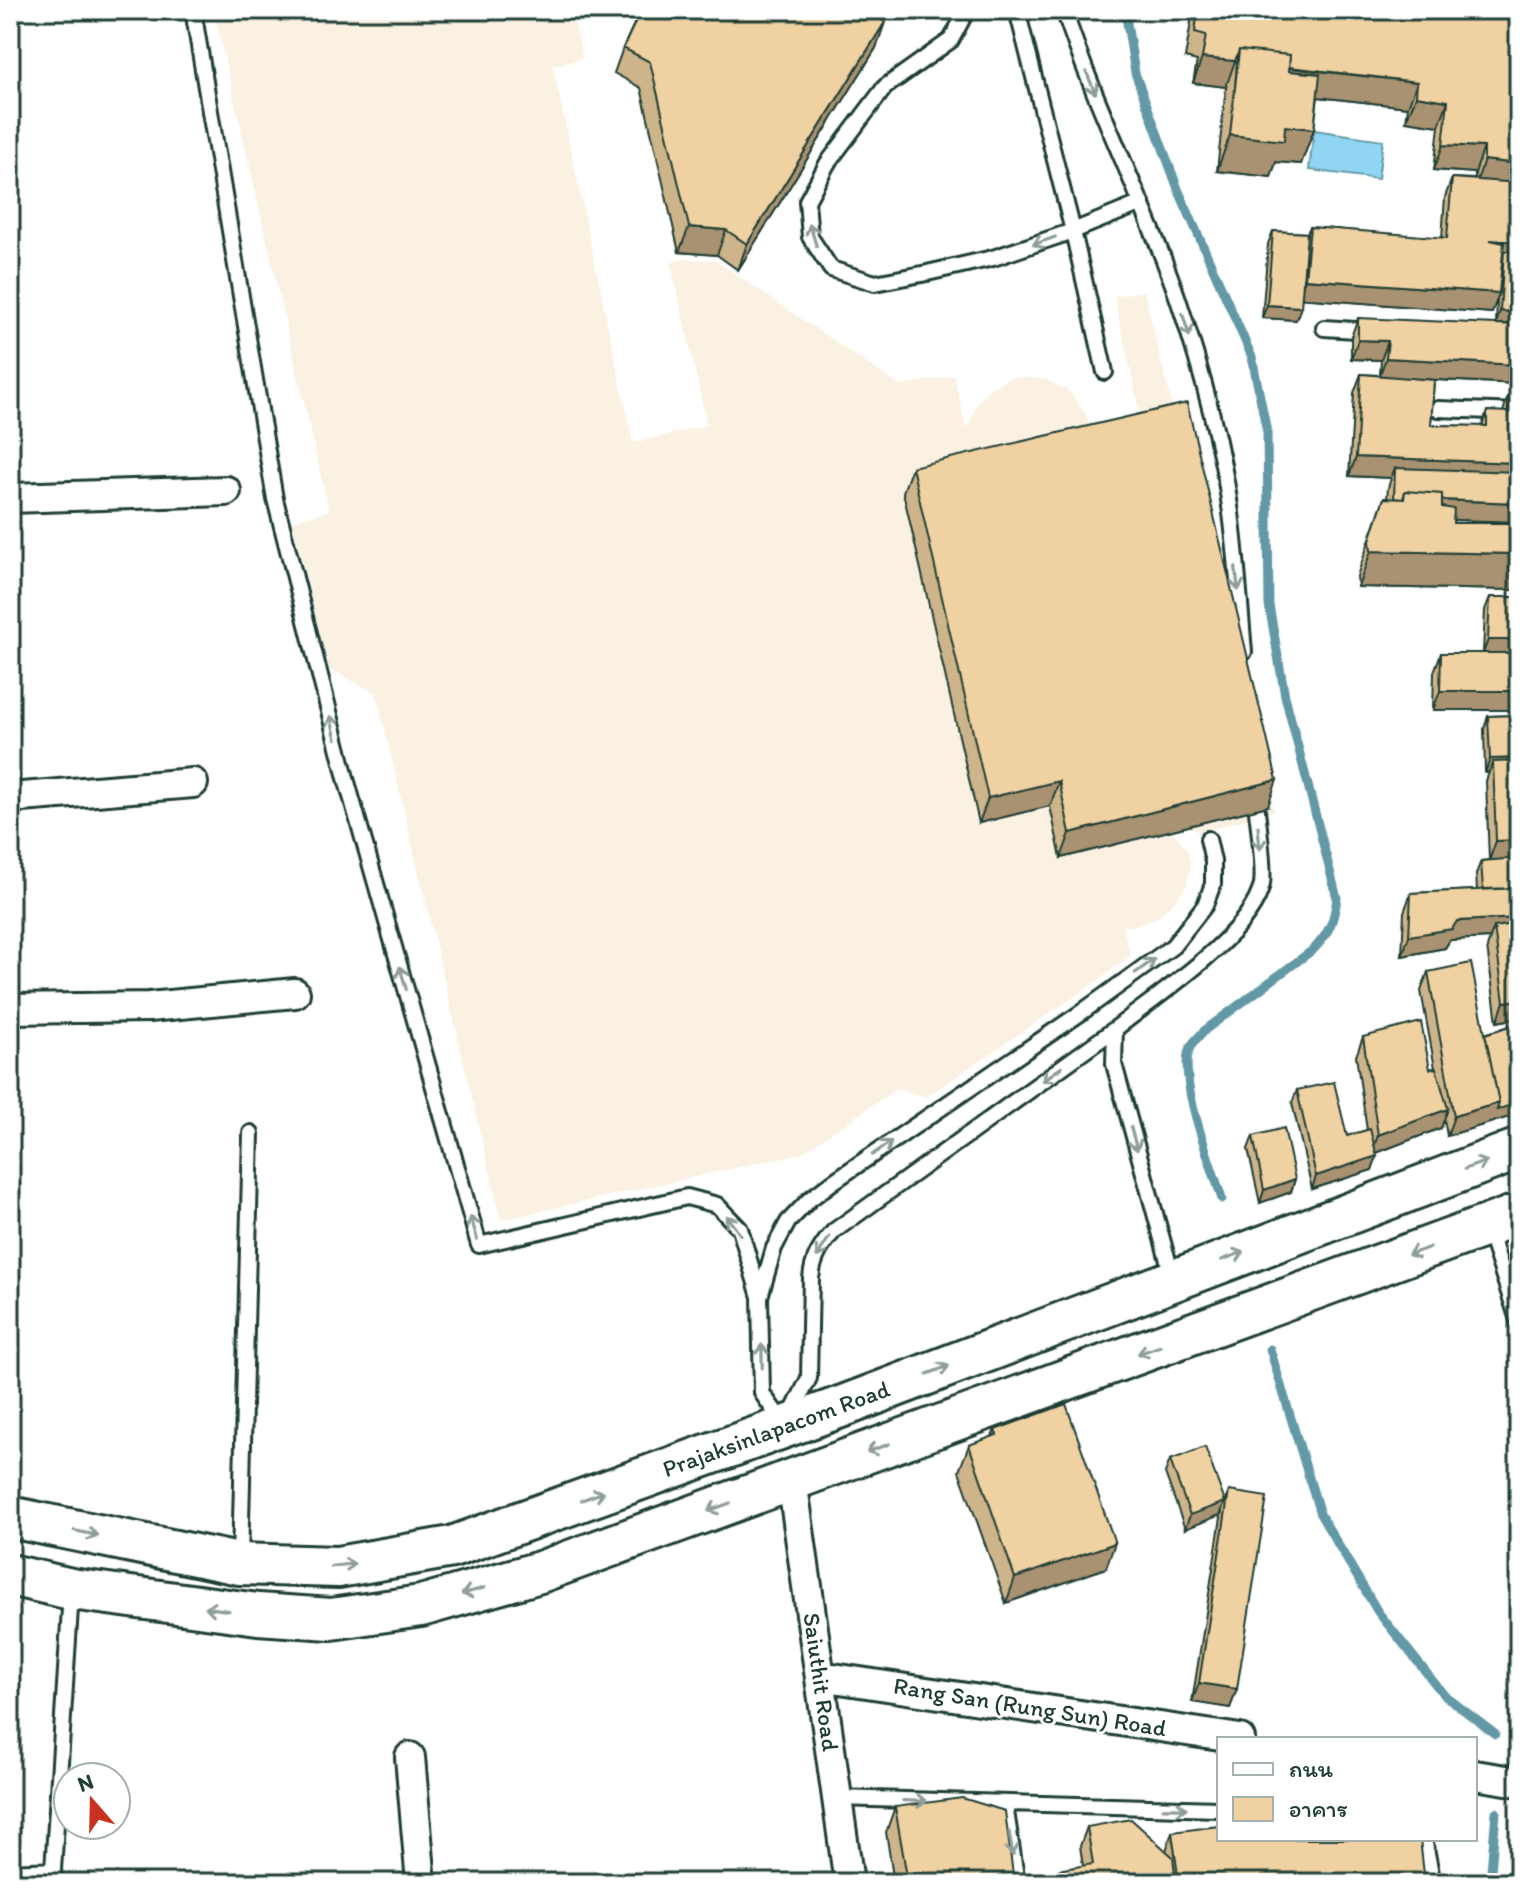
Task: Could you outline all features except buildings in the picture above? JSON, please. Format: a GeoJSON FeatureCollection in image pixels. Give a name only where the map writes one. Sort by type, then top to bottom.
{"type":"FeatureCollection","features":[{"type":"Feature","properties":{"kind":"street"},"geometry":{"type":"LineString","coordinates":[[10,498],[226,491]]}},
{"type":"Feature","properties":{"kind":"street"},"geometry":{"type":"LineString","coordinates":[[10,798],[193,783]]}},
{"type":"Feature","properties":{"kind":"street"},"geometry":{"type":"LineString","coordinates":[[10,1009],[149,1007],[295,993]]}},
{"type":"Feature","properties":{"kind":"street","name":"Prajaksinlapacom Road"},"geometry":{"type":"LineString","coordinates":[[10,1517],[239,1564],[338,1567],[452,1547],[786,1427],[1519,1149]]}},
{"type":"Feature","properties":{"kind":"street"},"geometry":{"type":"LineString","coordinates":[[10,1575],[71,1589],[258,1614],[331,1619],[421,1606],[540,1572],[1503,1220]]}},
{"type":"Feature","properties":{"kind":"street"},"geometry":{"type":"LineString","coordinates":[[1173,1279],[1190,1335]]}},
{"type":"Feature","properties":{"kind":"street"},"geometry":{"type":"LineString","coordinates":[[786,1427],[792,1480]]}},
{"type":"Feature","properties":{"kind":"street","name":"Saiuthit Road"},"geometry":{"type":"LineString","coordinates":[[792,1480],[849,1883]]}},
{"type":"Feature","properties":{"kind":"street","name":"Rang San (Rung Sun) Road"},"geometry":{"type":"LineString","coordinates":[[820,1676],[1227,1737]]}},
{"type":"Feature","properties":{"kind":"street"},"geometry":{"type":"LineString","coordinates":[[410,1757],[421,1883]]}},
{"type":"Feature","properties":{"kind":"street"},"geometry":{"type":"LineString","coordinates":[[1477,1775],[1519,1782]]}},
{"type":"Feature","properties":{"kind":"lane"},"geometry":{"type":"LineString","coordinates":[[193,10],[275,499],[347,782],[479,1245],[687,1197],[717,1205],[740,1229],[760,1297],[762,1393],[786,1427],[809,1378],[811,1278],[813,1263],[821,1245],[834,1231],[1115,1029],[1219,946],[1242,922],[1256,902],[1262,882],[1253,771]]}},
{"type":"Feature","properties":{"kind":"lane"},"geometry":{"type":"LineString","coordinates":[[967,10],[951,40],[885,87],[827,164],[807,201],[810,237],[831,269],[875,283],[993,258],[1142,203]]}},
{"type":"Feature","properties":{"kind":"lane"},"geometry":{"type":"LineString","coordinates":[[1017,10],[1105,372]]}},
{"type":"Feature","properties":{"kind":"lane"},"geometry":{"type":"LineString","coordinates":[[1064,10],[1078,55],[1142,203],[1178,299],[1207,391],[1231,513],[1244,660]]}},
{"type":"Feature","properties":{"kind":"lane"},"geometry":{"type":"LineString","coordinates":[[1324,328],[1384,332]]}},
{"type":"Feature","properties":{"kind":"lane"},"geometry":{"type":"LineString","coordinates":[[1438,409],[1519,412]]}},
{"type":"Feature","properties":{"kind":"lane"},"geometry":{"type":"LineString","coordinates":[[760,1297],[774,1248],[788,1222],[810,1199],[1173,946],[1205,905],[1213,884],[1213,861],[1208,839]]}},
{"type":"Feature","properties":{"kind":"lane"},"geometry":{"type":"LineString","coordinates":[[1115,1029],[1114,1064],[1173,1279]]}},
{"type":"Feature","properties":{"kind":"lane"},"geometry":{"type":"LineString","coordinates":[[239,1564],[251,1133]]}},
{"type":"Feature","properties":{"kind":"lane"},"geometry":{"type":"LineString","coordinates":[[1503,1220],[1519,1323]]}},
{"type":"Feature","properties":{"kind":"lane"},"geometry":{"type":"LineString","coordinates":[[10,1872],[54,1876],[71,1589]]}},
{"type":"Feature","properties":{"kind":"lane"},"geometry":{"type":"LineString","coordinates":[[837,1798],[1217,1809]]}},
{"type":"Feature","properties":{"kind":"lane"},"geometry":{"type":"LineString","coordinates":[[1005,1805],[1017,1883]]}},
{"type":"Feature","properties":{"kind":"lane"},"geometry":{"type":"LineString","coordinates":[[1424,1841],[1433,1883]]}},
{"type":"Feature","properties":{"kind":"shaded area"},"geometry":{"type":"Polygon","coordinates":[[[242,10],[571,10],[583,58],[553,66],[633,443],[707,425],[671,263],[682,259],[715,260],[900,386],[954,375],[966,429],[979,401],[989,389],[1017,377],[1045,379],[1068,390],[1086,414],[1091,432],[1141,417],[1114,296],[1144,291],[1176,421],[1188,420],[1274,811],[1199,833],[1188,824],[1173,831],[1187,850],[1191,866],[1186,887],[1158,917],[1140,925],[1123,927],[1131,955],[926,1097],[896,1089],[802,1153],[501,1220],[376,693],[329,669],[292,521],[329,511],[215,16],[242,10]]]}},
{"type":"Feature","properties":{"kind":"water"},"geometry":{"type":"Polygon","coordinates":[[[1314,130],[1383,140],[1378,179],[1309,170],[1314,130]]]}},
{"type":"Feature","properties":{"kind":"waterway"},"geometry":{"type":"LineString","coordinates":[[1125,10],[1135,73],[1178,189],[1252,357],[1267,432],[1269,605],[1285,696],[1337,898],[1330,925],[1314,949],[1205,1030],[1189,1050],[1188,1083],[1192,1103],[1222,1199]]}},
{"type":"Feature","properties":{"kind":"waterway"},"geometry":{"type":"LineString","coordinates":[[1270,1349],[1320,1514],[1378,1612],[1444,1695],[1495,1734]]}},
{"type":"Feature","properties":{"kind":"waterway"},"geometry":{"type":"LineString","coordinates":[[1490,1883],[1496,1812]]}}]}
